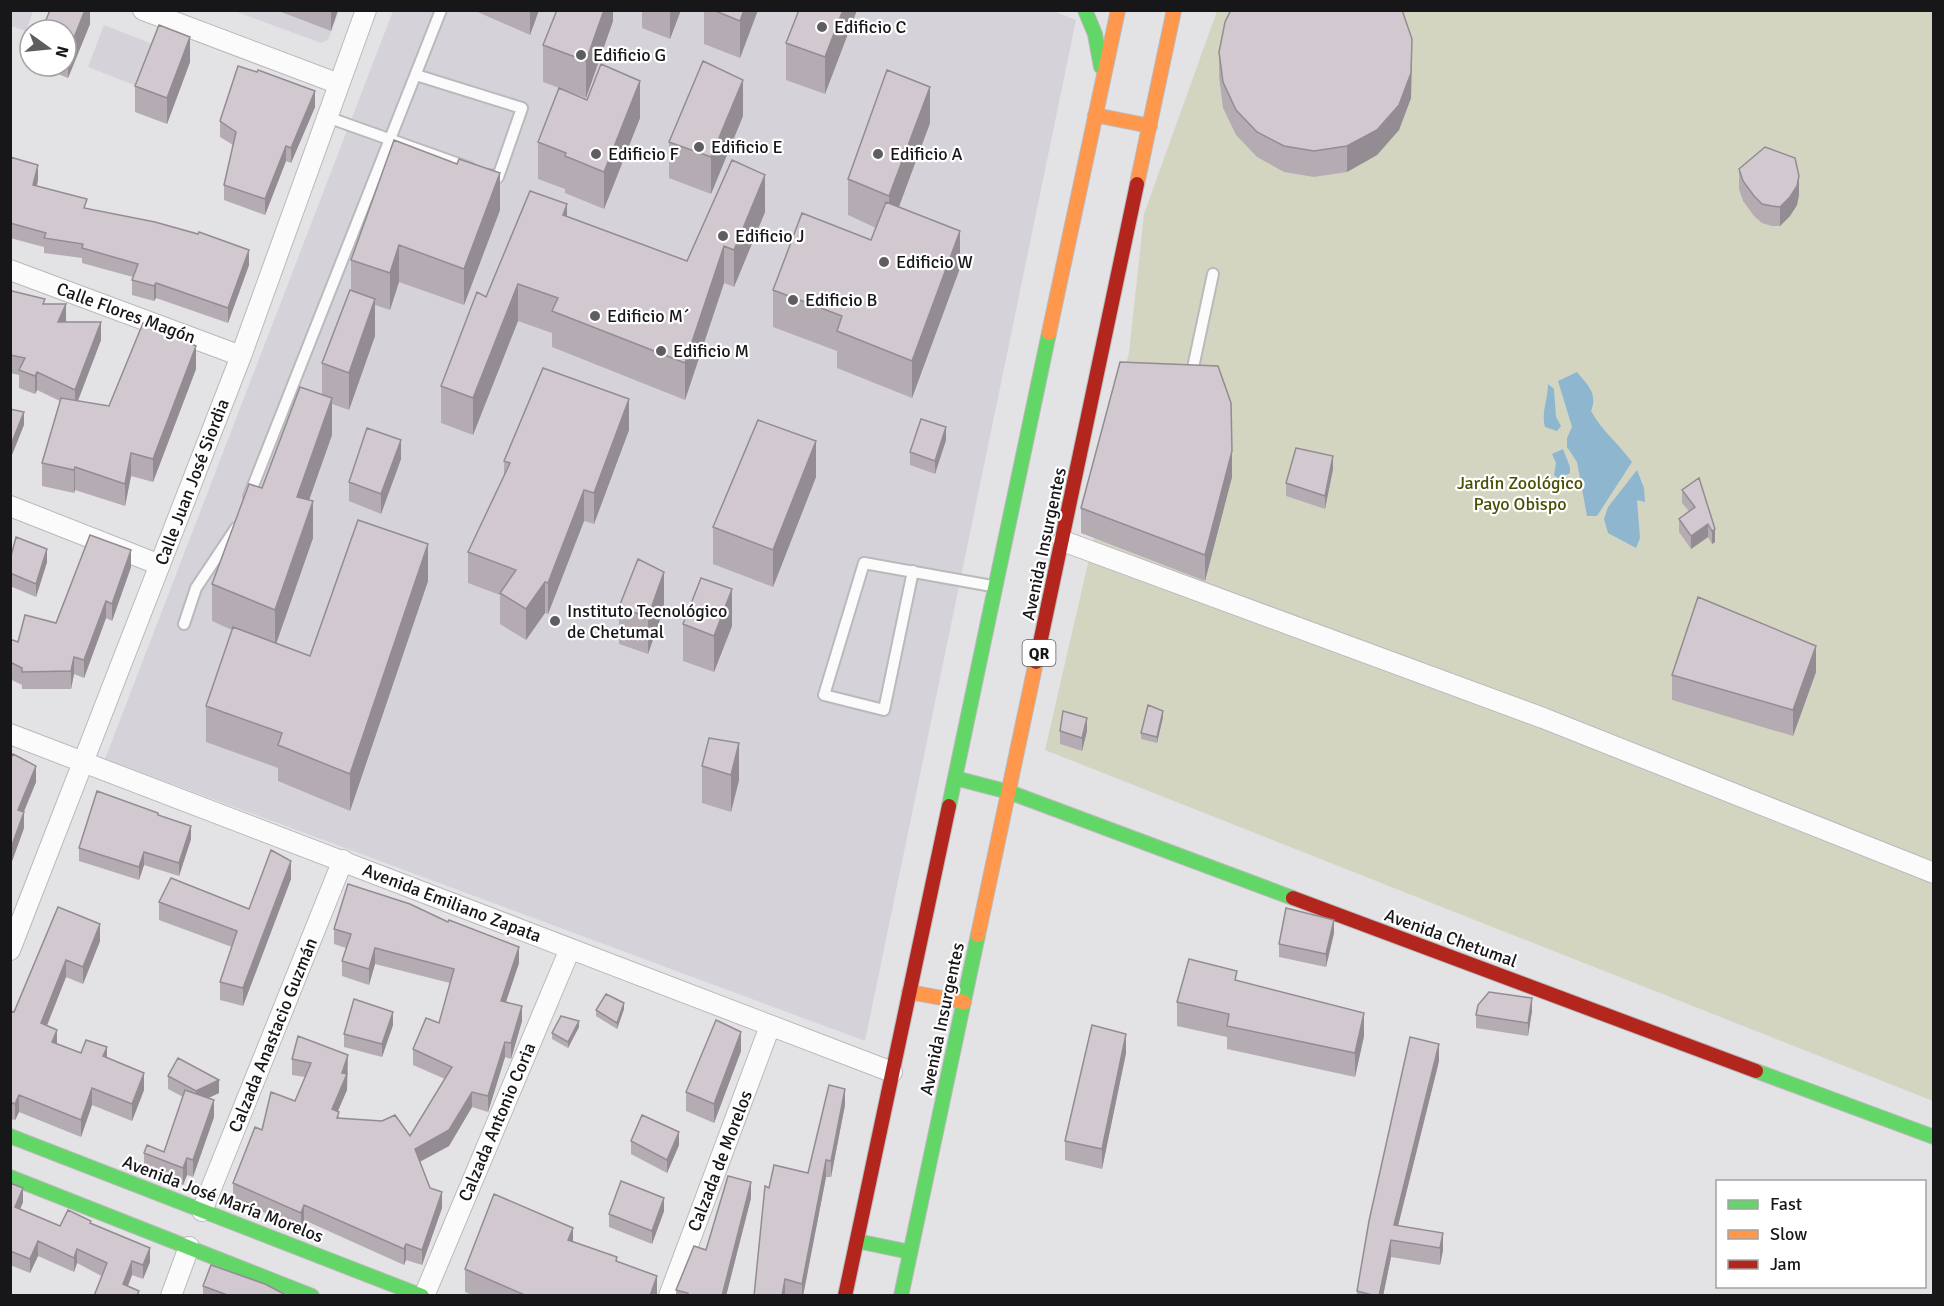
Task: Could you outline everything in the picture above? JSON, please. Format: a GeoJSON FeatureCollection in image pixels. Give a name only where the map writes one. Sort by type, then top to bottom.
{"type":"FeatureCollection","features":[{"type":"Feature","properties":{"kind":"main road"},"geometry":{"type":"LineString","coordinates":[[1085,10],[1095,34],[1103,83]]}},
{"type":"Feature","properties":{"kind":"main road","name":"Avenida Insurgentes"},"geometry":{"type":"LineString","coordinates":[[845,1296],[1118,10]]}},
{"type":"Feature","properties":{"kind":"main road","name":"Avenida Insurgentes"},"geometry":{"type":"LineString","coordinates":[[901,1296],[1063,541],[1102,380],[1173,11]]}},
{"type":"Feature","properties":{"kind":"main road"},"geometry":{"type":"LineString","coordinates":[[1095,115],[1150,126]]}},
{"type":"Feature","properties":{"kind":"main road","name":"Avenida Chetumal"},"geometry":{"type":"LineString","coordinates":[[955,778],[1009,792],[1934,1137]]}},
{"type":"Feature","properties":{"kind":"main road"},"geometry":{"type":"LineString","coordinates":[[909,992],[964,1002]]}},
{"type":"Feature","properties":{"kind":"main road","name":"Avenida José María Morelos"},"geometry":{"type":"LineString","coordinates":[[10,1136],[423,1296]]}},
{"type":"Feature","properties":{"kind":"main road"},"geometry":{"type":"LineString","coordinates":[[10,1177],[312,1296]]}},
{"type":"Feature","properties":{"kind":"main road"},"geometry":{"type":"LineString","coordinates":[[857,1241],[910,1252]]}},
{"type":"Feature","properties":{"kind":"street"},"geometry":{"type":"LineString","coordinates":[[143,10],[339,84]]}},
{"type":"Feature","properties":{"kind":"street","name":"Calle Juan José Siordia"},"geometry":{"type":"LineString","coordinates":[[10,950],[241,356],[366,10]]}},
{"type":"Feature","properties":{"kind":"street","name":"Calle Flores Magón"},"geometry":{"type":"LineString","coordinates":[[10,270],[241,356]]}},
{"type":"Feature","properties":{"kind":"street"},"geometry":{"type":"LineString","coordinates":[[10,506],[160,565]]}},
{"type":"Feature","properties":{"kind":"street"},"geometry":{"type":"LineString","coordinates":[[1063,541],[1543,718],[1934,873]]}},
{"type":"Feature","properties":{"kind":"street","name":"Avenida Emiliano Zapata"},"geometry":{"type":"LineString","coordinates":[[10,734],[892,1072]]}},
{"type":"Feature","properties":{"kind":"street","name":"Calzada Anastacio Guzmán"},"geometry":{"type":"LineString","coordinates":[[202,1211],[343,860]]}},
{"type":"Feature","properties":{"kind":"street","name":"Calzada Antonio Coria"},"geometry":{"type":"LineString","coordinates":[[423,1296],[570,949]]}},
{"type":"Feature","properties":{"kind":"street","name":"Calzada de Morelos"},"geometry":{"type":"LineString","coordinates":[[669,1296],[770,1026]]}},
{"type":"Feature","properties":{"kind":"street"},"geometry":{"type":"LineString","coordinates":[[171,1296],[189,1247]]}},
{"type":"Feature","properties":{"kind":"lane"},"geometry":{"type":"LineString","coordinates":[[184,624],[196,588],[235,530],[242,514],[441,10]]}},
{"type":"Feature","properties":{"kind":"lane"},"geometry":{"type":"LineString","coordinates":[[327,117],[498,177],[522,108],[417,75]]}},
{"type":"Feature","properties":{"kind":"lane"},"geometry":{"type":"LineString","coordinates":[[1178,383],[1190,383],[1213,274]]}},
{"type":"Feature","properties":{"kind":"lane"},"geometry":{"type":"LineString","coordinates":[[913,571],[884,710],[824,695],[864,563],[913,571],[995,586]]}},
{"type":"Feature","properties":{"kind":"shaded area"},"geometry":{"type":"Polygon","coordinates":[[[11,10],[33,11],[31,18],[18,18],[18,28],[11,26],[11,10]]]}},
{"type":"Feature","properties":{"kind":"shaded area","name":"Instituto Tecnológico de Chetumal"},"geometry":{"type":"Polygon","coordinates":[[[1051,10],[1076,20],[865,1041],[105,759],[393,11],[1051,10]]]}},
{"type":"Feature","properties":{"kind":"shaded area"},"geometry":{"type":"Polygon","coordinates":[[[234,11],[339,11],[328,40],[321,43],[234,11]]]}},
{"type":"Feature","properties":{"kind":"shaded area"},"geometry":{"type":"Polygon","coordinates":[[[104,25],[155,45],[139,87],[88,67],[104,25]]]}},
{"type":"Feature","properties":{"kind":"green space","name":"Jardín Zoológico Payo Obispo"},"geometry":{"type":"Polygon","coordinates":[[[1217,11],[1933,11],[1933,1101],[1045,750],[1094,537],[1081,533],[1129,353],[1144,214],[1217,11]]]}},
{"type":"Feature","properties":{"kind":"water"},"geometry":{"type":"Polygon","coordinates":[[[1577,372],[1593,395],[1591,411],[1595,418],[1632,462],[1597,516],[1587,516],[1577,462],[1567,447],[1567,438],[1572,427],[1558,381],[1577,372]]]}},
{"type":"Feature","properties":{"kind":"water"},"geometry":{"type":"Polygon","coordinates":[[[1548,384],[1554,389],[1556,417],[1561,426],[1557,431],[1545,427],[1548,384]]]}},
{"type":"Feature","properties":{"kind":"water"},"geometry":{"type":"Polygon","coordinates":[[[1563,449],[1570,473],[1559,479],[1554,475],[1556,463],[1552,454],[1563,449]]]}},
{"type":"Feature","properties":{"kind":"water"},"geometry":{"type":"Polygon","coordinates":[[[1637,470],[1644,488],[1645,502],[1637,500],[1640,538],[1636,548],[1608,533],[1604,519],[1608,507],[1637,470]]]}},
{"type":"Feature","properties":{"kind":"building"},"geometry":{"type":"Polygon","coordinates":[[[50,10],[85,10],[78,28],[78,18],[47,18],[50,10]]]}},
{"type":"Feature","properties":{"kind":"building"},"geometry":{"type":"Polygon","coordinates":[[[557,10],[604,10],[586,61],[543,45],[557,10]]]}},
{"type":"Feature","properties":{"kind":"building"},"geometry":{"type":"Polygon","coordinates":[[[713,10],[744,10],[740,21],[713,10]]]}},
{"type":"Feature","properties":{"kind":"building"},"geometry":{"type":"Polygon","coordinates":[[[799,10],[843,10],[825,57],[786,43],[799,10]]]}},
{"type":"Feature","properties":{"kind":"building"},"geometry":{"type":"Polygon","coordinates":[[[1231,10],[1402,10],[1412,39],[1411,73],[1399,105],[1377,130],[1347,146],[1314,151],[1284,146],[1257,132],[1236,110],[1223,82],[1219,52],[1225,22],[1231,10]]]}},
{"type":"Feature","properties":{"kind":"building"},"geometry":{"type":"Polygon","coordinates":[[[159,25],[190,37],[167,98],[135,86],[159,25]]]}},
{"type":"Feature","properties":{"kind":"building"},"geometry":{"type":"Polygon","coordinates":[[[703,61],[743,80],[711,157],[669,142],[703,61]]]}},
{"type":"Feature","properties":{"kind":"building"},"geometry":{"type":"Polygon","coordinates":[[[601,64],[640,81],[604,172],[538,142],[559,88],[587,100],[601,64]]]}},
{"type":"Feature","properties":{"kind":"building"},"geometry":{"type":"Polygon","coordinates":[[[238,66],[257,72],[258,70],[315,91],[291,148],[286,146],[265,199],[224,185],[236,132],[220,121],[238,66]]]}},
{"type":"Feature","properties":{"kind":"building"},"geometry":{"type":"Polygon","coordinates":[[[887,70],[930,87],[889,196],[848,179],[887,70]]]}},
{"type":"Feature","properties":{"kind":"building"},"geometry":{"type":"Polygon","coordinates":[[[394,140],[457,164],[459,159],[500,173],[464,269],[399,245],[390,273],[351,260],[394,140]]]}},
{"type":"Feature","properties":{"kind":"building"},"geometry":{"type":"Polygon","coordinates":[[[1765,147],[1795,158],[1799,176],[1797,186],[1780,207],[1762,204],[1743,181],[1739,169],[1765,147]]]}},
{"type":"Feature","properties":{"kind":"building"},"geometry":{"type":"Polygon","coordinates":[[[10,157],[38,165],[33,185],[87,199],[84,208],[155,222],[198,234],[199,232],[249,250],[228,308],[156,283],[154,286],[132,280],[138,264],[82,248],[83,244],[44,238],[46,233],[10,223],[10,157]]]}},
{"type":"Feature","properties":{"kind":"building"},"geometry":{"type":"Polygon","coordinates":[[[732,160],[765,175],[734,250],[724,246],[685,363],[552,311],[558,298],[518,284],[473,398],[441,386],[477,292],[486,297],[530,191],[567,204],[563,215],[687,261],[732,160]]]}},
{"type":"Feature","properties":{"kind":"building"},"geometry":{"type":"Polygon","coordinates":[[[886,202],[960,231],[912,361],[837,331],[842,316],[773,290],[802,213],[871,240],[886,202]]]}},
{"type":"Feature","properties":{"kind":"building"},"geometry":{"type":"Polygon","coordinates":[[[350,290],[375,299],[349,373],[322,363],[350,290]]]}},
{"type":"Feature","properties":{"kind":"building"},"geometry":{"type":"Polygon","coordinates":[[[12,291],[45,299],[43,304],[66,304],[58,322],[101,322],[75,390],[37,372],[35,376],[19,370],[25,358],[10,355],[10,295],[12,291]]]}},
{"type":"Feature","properties":{"kind":"building"},"geometry":{"type":"Polygon","coordinates":[[[143,323],[196,346],[153,459],[131,453],[125,484],[75,467],[74,470],[42,463],[61,398],[109,406],[143,323]]]}},
{"type":"Feature","properties":{"kind":"building"},"geometry":{"type":"Polygon","coordinates":[[[1120,362],[1218,366],[1231,403],[1232,451],[1205,555],[1081,508],[1120,362]]]}},
{"type":"Feature","properties":{"kind":"building"},"geometry":{"type":"Polygon","coordinates":[[[543,368],[629,399],[594,493],[584,490],[548,583],[545,582],[526,609],[500,593],[516,570],[468,552],[510,463],[504,461],[543,368]]]}},
{"type":"Feature","properties":{"kind":"building"},"geometry":{"type":"Polygon","coordinates":[[[300,387],[332,398],[297,497],[313,501],[275,610],[212,584],[249,484],[262,488],[300,387]]]}},
{"type":"Feature","properties":{"kind":"building"},"geometry":{"type":"Polygon","coordinates":[[[10,409],[24,412],[10,447],[10,409]]]}},
{"type":"Feature","properties":{"kind":"building"},"geometry":{"type":"Polygon","coordinates":[[[921,419],[946,427],[935,461],[910,452],[921,419]]]}},
{"type":"Feature","properties":{"kind":"building"},"geometry":{"type":"Polygon","coordinates":[[[758,420],[816,441],[773,550],[713,527],[758,420]]]}},
{"type":"Feature","properties":{"kind":"building"},"geometry":{"type":"Polygon","coordinates":[[[367,428],[401,440],[381,494],[349,482],[367,428]]]}},
{"type":"Feature","properties":{"kind":"building"},"geometry":{"type":"Polygon","coordinates":[[[1296,448],[1333,456],[1325,496],[1286,483],[1296,448]]]}},
{"type":"Feature","properties":{"kind":"building"},"geometry":{"type":"Polygon","coordinates":[[[1699,478],[1715,529],[1712,531],[1708,524],[1691,536],[1679,519],[1695,507],[1682,490],[1699,478]]]}},
{"type":"Feature","properties":{"kind":"building"},"geometry":{"type":"Polygon","coordinates":[[[358,520],[428,544],[350,774],[278,745],[282,733],[206,706],[233,627],[310,656],[358,520]]]}},
{"type":"Feature","properties":{"kind":"building"},"geometry":{"type":"Polygon","coordinates":[[[90,535],[131,550],[112,604],[106,601],[84,660],[74,657],[71,671],[22,672],[22,668],[10,662],[10,639],[18,642],[25,615],[56,623],[90,535]]]}},
{"type":"Feature","properties":{"kind":"building"},"geometry":{"type":"Polygon","coordinates":[[[16,537],[47,549],[36,584],[10,573],[10,560],[16,537]]]}},
{"type":"Feature","properties":{"kind":"building"},"geometry":{"type":"Polygon","coordinates":[[[638,559],[664,572],[648,617],[619,607],[638,559]]]}},
{"type":"Feature","properties":{"kind":"building"},"geometry":{"type":"Polygon","coordinates":[[[701,578],[732,589],[714,636],[683,624],[701,578]]]}},
{"type":"Feature","properties":{"kind":"building"},"geometry":{"type":"Polygon","coordinates":[[[1698,597],[1816,646],[1793,710],[1672,675],[1698,597]]]}},
{"type":"Feature","properties":{"kind":"building"},"geometry":{"type":"Polygon","coordinates":[[[1148,705],[1163,711],[1157,737],[1141,733],[1148,705]]]}},
{"type":"Feature","properties":{"kind":"building"},"geometry":{"type":"Polygon","coordinates":[[[1063,711],[1087,718],[1082,738],[1060,731],[1063,711]]]}},
{"type":"Feature","properties":{"kind":"building"},"geometry":{"type":"Polygon","coordinates":[[[709,738],[739,743],[731,775],[702,766],[709,738]]]}},
{"type":"Feature","properties":{"kind":"building"},"geometry":{"type":"Polygon","coordinates":[[[13,754],[36,766],[18,810],[24,812],[10,848],[10,759],[13,754]]]}},
{"type":"Feature","properties":{"kind":"building"},"geometry":{"type":"Polygon","coordinates":[[[97,791],[191,826],[179,863],[144,852],[139,867],[79,848],[97,791]]]}},
{"type":"Feature","properties":{"kind":"building"},"geometry":{"type":"Polygon","coordinates":[[[271,850],[291,861],[243,988],[220,982],[237,931],[159,902],[171,878],[249,909],[271,850]]]}},
{"type":"Feature","properties":{"kind":"building"},"geometry":{"type":"Polygon","coordinates":[[[348,884],[410,904],[448,922],[449,920],[519,947],[501,1001],[522,1006],[511,1043],[505,1042],[488,1096],[472,1092],[449,1130],[415,1149],[430,1188],[442,1192],[422,1250],[406,1244],[404,1249],[304,1205],[301,1213],[233,1183],[255,1127],[262,1130],[271,1092],[295,1101],[311,1063],[292,1059],[298,1036],[348,1055],[342,1073],[347,1074],[332,1109],[339,1112],[337,1118],[382,1121],[395,1115],[410,1136],[452,1067],[413,1049],[426,1018],[439,1023],[454,969],[375,948],[369,969],[342,961],[351,934],[334,929],[348,884]]]}},
{"type":"Feature","properties":{"kind":"building"},"geometry":{"type":"Polygon","coordinates":[[[58,907],[100,924],[83,967],[66,960],[41,1023],[57,1030],[52,1042],[81,1053],[86,1040],[107,1047],[103,1056],[144,1073],[132,1104],[92,1088],[81,1120],[19,1095],[15,1104],[10,1102],[10,1011],[14,1012],[58,907]]]}},
{"type":"Feature","properties":{"kind":"building"},"geometry":{"type":"Polygon","coordinates":[[[1286,908],[1334,920],[1326,954],[1279,944],[1286,908]]]}},
{"type":"Feature","properties":{"kind":"building"},"geometry":{"type":"Polygon","coordinates":[[[1189,959],[1237,971],[1235,980],[1364,1013],[1355,1053],[1227,1026],[1229,1014],[1177,1002],[1189,959]]]}},
{"type":"Feature","properties":{"kind":"building"},"geometry":{"type":"Polygon","coordinates":[[[1489,992],[1532,998],[1528,1023],[1476,1015],[1478,1005],[1489,992]]]}},
{"type":"Feature","properties":{"kind":"building"},"geometry":{"type":"Polygon","coordinates":[[[606,994],[624,1003],[617,1023],[596,1010],[606,994]]]}},
{"type":"Feature","properties":{"kind":"building"},"geometry":{"type":"Polygon","coordinates":[[[354,999],[393,1012],[382,1044],[344,1034],[354,999]]]}},
{"type":"Feature","properties":{"kind":"building"},"geometry":{"type":"Polygon","coordinates":[[[561,1016],[579,1021],[568,1042],[552,1033],[561,1016]]]}},
{"type":"Feature","properties":{"kind":"building"},"geometry":{"type":"Polygon","coordinates":[[[716,1020],[741,1032],[714,1104],[686,1092],[716,1020]]]}},
{"type":"Feature","properties":{"kind":"building"},"geometry":{"type":"Polygon","coordinates":[[[1092,1025],[1126,1034],[1102,1149],[1065,1141],[1092,1025]]]}},
{"type":"Feature","properties":{"kind":"building"},"geometry":{"type":"Polygon","coordinates":[[[1410,1037],[1439,1044],[1394,1225],[1443,1233],[1440,1248],[1391,1240],[1379,1296],[1376,1296],[1357,1291],[1369,1221],[1410,1037]]]}},
{"type":"Feature","properties":{"kind":"building"},"geometry":{"type":"Polygon","coordinates":[[[178,1058],[219,1080],[196,1091],[168,1076],[178,1058]]]}},
{"type":"Feature","properties":{"kind":"building"},"geometry":{"type":"Polygon","coordinates":[[[829,1085],[845,1089],[831,1161],[826,1160],[802,1284],[785,1279],[782,1296],[754,1296],[765,1186],[769,1188],[774,1165],[808,1173],[829,1085]]]}},
{"type":"Feature","properties":{"kind":"building"},"geometry":{"type":"Polygon","coordinates":[[[185,1090],[214,1100],[193,1160],[187,1158],[183,1168],[144,1153],[147,1145],[164,1152],[185,1090]]]}},
{"type":"Feature","properties":{"kind":"building"},"geometry":{"type":"Polygon","coordinates":[[[642,1115],[679,1132],[667,1160],[631,1141],[642,1115]]]}},
{"type":"Feature","properties":{"kind":"building"},"geometry":{"type":"Polygon","coordinates":[[[728,1176],[751,1182],[722,1296],[688,1296],[688,1293],[676,1290],[694,1246],[706,1250],[728,1176]]]}},
{"type":"Feature","properties":{"kind":"building"},"geometry":{"type":"Polygon","coordinates":[[[621,1181],[664,1198],[652,1231],[609,1214],[621,1181]]]}},
{"type":"Feature","properties":{"kind":"building"},"geometry":{"type":"Polygon","coordinates":[[[10,1183],[23,1188],[15,1207],[60,1226],[68,1210],[91,1221],[90,1223],[150,1248],[143,1265],[132,1261],[123,1284],[139,1291],[137,1296],[94,1296],[107,1263],[77,1249],[74,1258],[38,1241],[30,1259],[10,1251],[10,1183]]]}},
{"type":"Feature","properties":{"kind":"building"},"geometry":{"type":"Polygon","coordinates":[[[494,1194],[573,1228],[568,1240],[617,1257],[616,1261],[657,1276],[650,1296],[527,1296],[465,1269],[494,1194]]]}},
{"type":"Feature","properties":{"kind":"building"},"geometry":{"type":"Polygon","coordinates":[[[211,1265],[265,1284],[288,1296],[230,1296],[203,1286],[211,1265]]]}},
{"type":"Feature","properties":{"kind":"traffic: fast"},"geometry":{"type":"LineString","coordinates":[[1085,10],[1095,34],[1101,67]]}},
{"type":"Feature","properties":{"kind":"traffic: fast"},"geometry":{"type":"LineString","coordinates":[[949,806],[1049,333]]}},
{"type":"Feature","properties":{"kind":"traffic: fast"},"geometry":{"type":"LineString","coordinates":[[955,778],[1009,792],[1293,898]]}},
{"type":"Feature","properties":{"kind":"traffic: fast"},"geometry":{"type":"LineString","coordinates":[[901,1296],[978,935]]}},
{"type":"Feature","properties":{"kind":"traffic: fast"},"geometry":{"type":"LineString","coordinates":[[1756,1071],[1934,1137]]}},
{"type":"Feature","properties":{"kind":"traffic: fast"},"geometry":{"type":"LineString","coordinates":[[10,1136],[422,1296]]}},
{"type":"Feature","properties":{"kind":"traffic: fast"},"geometry":{"type":"LineString","coordinates":[[10,1177],[312,1296]]}},
{"type":"Feature","properties":{"kind":"traffic: fast"},"geometry":{"type":"LineString","coordinates":[[857,1241],[910,1252]]}},
{"type":"Feature","properties":{"kind":"traffic: slow"},"geometry":{"type":"LineString","coordinates":[[1049,333],[1118,10]]}},
{"type":"Feature","properties":{"kind":"traffic: slow"},"geometry":{"type":"LineString","coordinates":[[1137,184],[1174,10]]}},
{"type":"Feature","properties":{"kind":"traffic: slow"},"geometry":{"type":"LineString","coordinates":[[1095,115],[1150,126]]}},
{"type":"Feature","properties":{"kind":"traffic: slow"},"geometry":{"type":"LineString","coordinates":[[978,935],[1036,662]]}},
{"type":"Feature","properties":{"kind":"traffic: slow"},"geometry":{"type":"LineString","coordinates":[[909,992],[964,1002]]}},
{"type":"Feature","properties":{"kind":"traffic: jam"},"geometry":{"type":"LineString","coordinates":[[1036,662],[1137,184]]}},
{"type":"Feature","properties":{"kind":"traffic: jam"},"geometry":{"type":"LineString","coordinates":[[845,1296],[949,806]]}},
{"type":"Feature","properties":{"kind":"traffic: jam"},"geometry":{"type":"LineString","coordinates":[[1293,898],[1756,1071]]}},
{"type":"Feature","properties":{"kind":"place","name":"Edificio C"},"geometry":{"type":"Point","coordinates":[822,27]}},
{"type":"Feature","properties":{"kind":"place","name":"Edificio G"},"geometry":{"type":"Point","coordinates":[581,55]}},
{"type":"Feature","properties":{"kind":"place","name":"Edificio E"},"geometry":{"type":"Point","coordinates":[699,147]}},
{"type":"Feature","properties":{"kind":"place","name":"Edificio F"},"geometry":{"type":"Point","coordinates":[596,154]}},
{"type":"Feature","properties":{"kind":"place","name":"Edificio A"},"geometry":{"type":"Point","coordinates":[878,154]}},
{"type":"Feature","properties":{"kind":"place","name":"Edificio J"},"geometry":{"type":"Point","coordinates":[723,236]}},
{"type":"Feature","properties":{"kind":"place","name":"Edificio W"},"geometry":{"type":"Point","coordinates":[884,262]}},
{"type":"Feature","properties":{"kind":"place","name":"Edificio B"},"geometry":{"type":"Point","coordinates":[793,300]}},
{"type":"Feature","properties":{"kind":"place","name":"Edificio M´"},"geometry":{"type":"Point","coordinates":[595,316]}},
{"type":"Feature","properties":{"kind":"place","name":"Edificio M"},"geometry":{"type":"Point","coordinates":[661,351]}},
{"type":"Feature","properties":{"kind":"place","name":"Instituto Tecnológico de Chetumal"},"geometry":{"type":"Point","coordinates":[555,621]}}]}
